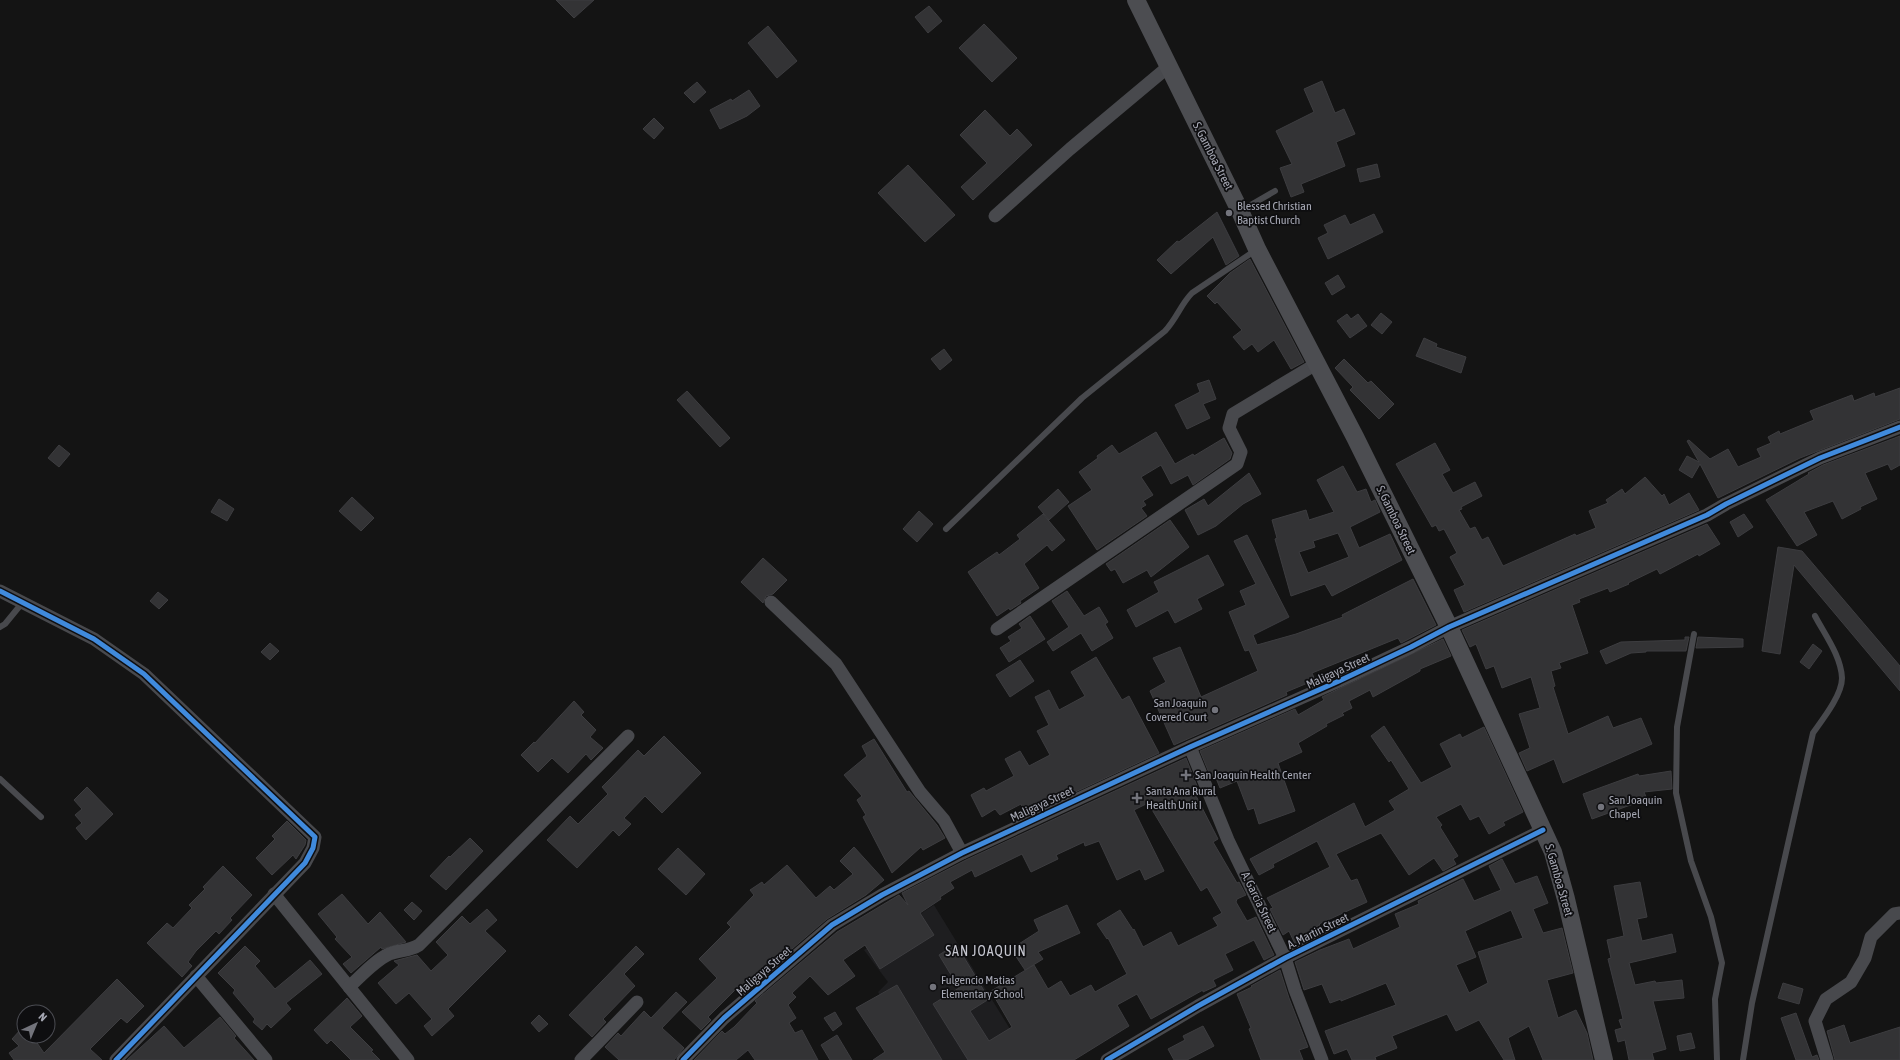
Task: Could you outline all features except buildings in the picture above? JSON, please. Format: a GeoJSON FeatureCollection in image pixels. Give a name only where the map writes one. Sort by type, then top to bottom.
{"type":"FeatureCollection","features":[{"type":"Feature","properties":{"kind":"main road","name":"S. Gamboa Street"},"geometry":{"type":"LineString","coordinates":[[1136,0],[1240,211],[1257,249],[1355,437],[1448,627],[1553,852],[1566,899],[1604,1060]]}},
{"type":"Feature","properties":{"kind":"street"},"geometry":{"type":"LineString","coordinates":[[995,216],[1070,149],[1168,67]]}},
{"type":"Feature","properties":{"kind":"street"},"geometry":{"type":"LineString","coordinates":[[997,628],[1237,464],[1241,452],[1230,428],[1233,414],[1316,364]]}},
{"type":"Feature","properties":{"kind":"street","name":"Maligaya Street"},"geometry":{"type":"LineString","coordinates":[[683,1060],[724,1018],[832,926],[882,895],[962,853],[1190,746],[1339,681],[1411,647],[1448,627],[1707,516],[1726,504],[1820,458],[1900,427]]}},
{"type":"Feature","properties":{"kind":"street"},"geometry":{"type":"LineString","coordinates":[[0,591],[94,639],[144,674],[315,837],[313,848],[305,863],[116,1060]]}},
{"type":"Feature","properties":{"kind":"street"},"geometry":{"type":"LineString","coordinates":[[771,602],[836,664],[920,792],[944,820],[962,853]]}},
{"type":"Feature","properties":{"kind":"street"},"geometry":{"type":"LineString","coordinates":[[349,987],[376,963],[389,954],[414,949],[419,945],[628,736]]}},
{"type":"Feature","properties":{"kind":"street","name":"A. Garcia Street"},"geometry":{"type":"LineString","coordinates":[[1190,746],[1228,840],[1285,958],[1295,990],[1322,1060]]}},
{"type":"Feature","properties":{"kind":"street","name":"A. Martin Street"},"geometry":{"type":"LineString","coordinates":[[1107,1060],[1198,1006],[1285,958],[1543,830]]}},
{"type":"Feature","properties":{"kind":"street"},"geometry":{"type":"LineString","coordinates":[[274,894],[408,1060]]}},
{"type":"Feature","properties":{"kind":"street"},"geometry":{"type":"LineString","coordinates":[[1827,1060],[1815,1020],[1826,999],[1851,982],[1865,958],[1871,937],[1894,914],[1900,913]]}},
{"type":"Feature","properties":{"kind":"street"},"geometry":{"type":"LineString","coordinates":[[196,976],[266,1060]]}},
{"type":"Feature","properties":{"kind":"street"},"geometry":{"type":"LineString","coordinates":[[581,1060],[637,1002]]}},
{"type":"Feature","properties":{"kind":"lane"},"geometry":{"type":"LineString","coordinates":[[1240,211],[1275,191]]}},
{"type":"Feature","properties":{"kind":"lane"},"geometry":{"type":"LineString","coordinates":[[946,529],[1082,398],[1165,331],[1173,322],[1185,300],[1192,293],[1257,249]]}},
{"type":"Feature","properties":{"kind":"lane"},"geometry":{"type":"LineString","coordinates":[[0,627],[5,624],[22,602]]}},
{"type":"Feature","properties":{"kind":"lane"},"geometry":{"type":"LineString","coordinates":[[1743,1060],[1752,1004],[1813,733],[1834,702],[1842,679],[1838,659],[1815,616]]}},
{"type":"Feature","properties":{"kind":"lane"},"geometry":{"type":"LineString","coordinates":[[1694,634],[1677,727],[1676,793],[1691,861],[1711,917],[1722,963],[1715,998],[1717,1060]]}},
{"type":"Feature","properties":{"kind":"lane"},"geometry":{"type":"LineString","coordinates":[[0,779],[41,817]]}},
{"type":"Feature","properties":{"kind":"shaded area","name":"Fulgencio Matias Elementary School"},"geometry":{"type":"Polygon","coordinates":[[[934,905],[1029,1060],[916,1060],[878,992],[888,982],[864,950],[934,905]]]}},
{"type":"Feature","properties":{"kind":"cycle path"},"geometry":{"type":"LineString","coordinates":[[683,1060],[724,1018],[832,925],[882,895],[962,853],[1190,747],[1339,681],[1411,647],[1449,627],[1707,515],[1726,504],[1820,458],[1900,427]]}},
{"type":"Feature","properties":{"kind":"cycle path"},"geometry":{"type":"LineString","coordinates":[[0,591],[94,639],[144,674],[315,837],[313,848],[305,863],[116,1060]]}},
{"type":"Feature","properties":{"kind":"cycle path"},"geometry":{"type":"LineString","coordinates":[[1107,1060],[1198,1006],[1285,958],[1543,830]]}},
{"type":"Feature","properties":{"kind":"place","name":"Blessed Christian Baptist Church"},"geometry":{"type":"Point","coordinates":[1229,213]}},
{"type":"Feature","properties":{"kind":"place","name":"San Joaquin Covered Court"},"geometry":{"type":"Point","coordinates":[1215,710]}},
{"type":"Feature","properties":{"kind":"place","name":"San Joaquin Health Center"},"geometry":{"type":"Point","coordinates":[1186,775]}},
{"type":"Feature","properties":{"kind":"place","name":"Santa Ana Rural Health Unit I"},"geometry":{"type":"Point","coordinates":[1137,798]}},
{"type":"Feature","properties":{"kind":"place","name":"San Joaquin Chapel"},"geometry":{"type":"Point","coordinates":[1601,807]}},
{"type":"Feature","properties":{"kind":"place","name":"Fulgencio Matias Elementary School"},"geometry":{"type":"Point","coordinates":[933,987]}},
{"type":"Feature","properties":{"kind":"district","name":"SAN JOAQUIN"},"geometry":{"type":"Point","coordinates":[986,951]}}]}
